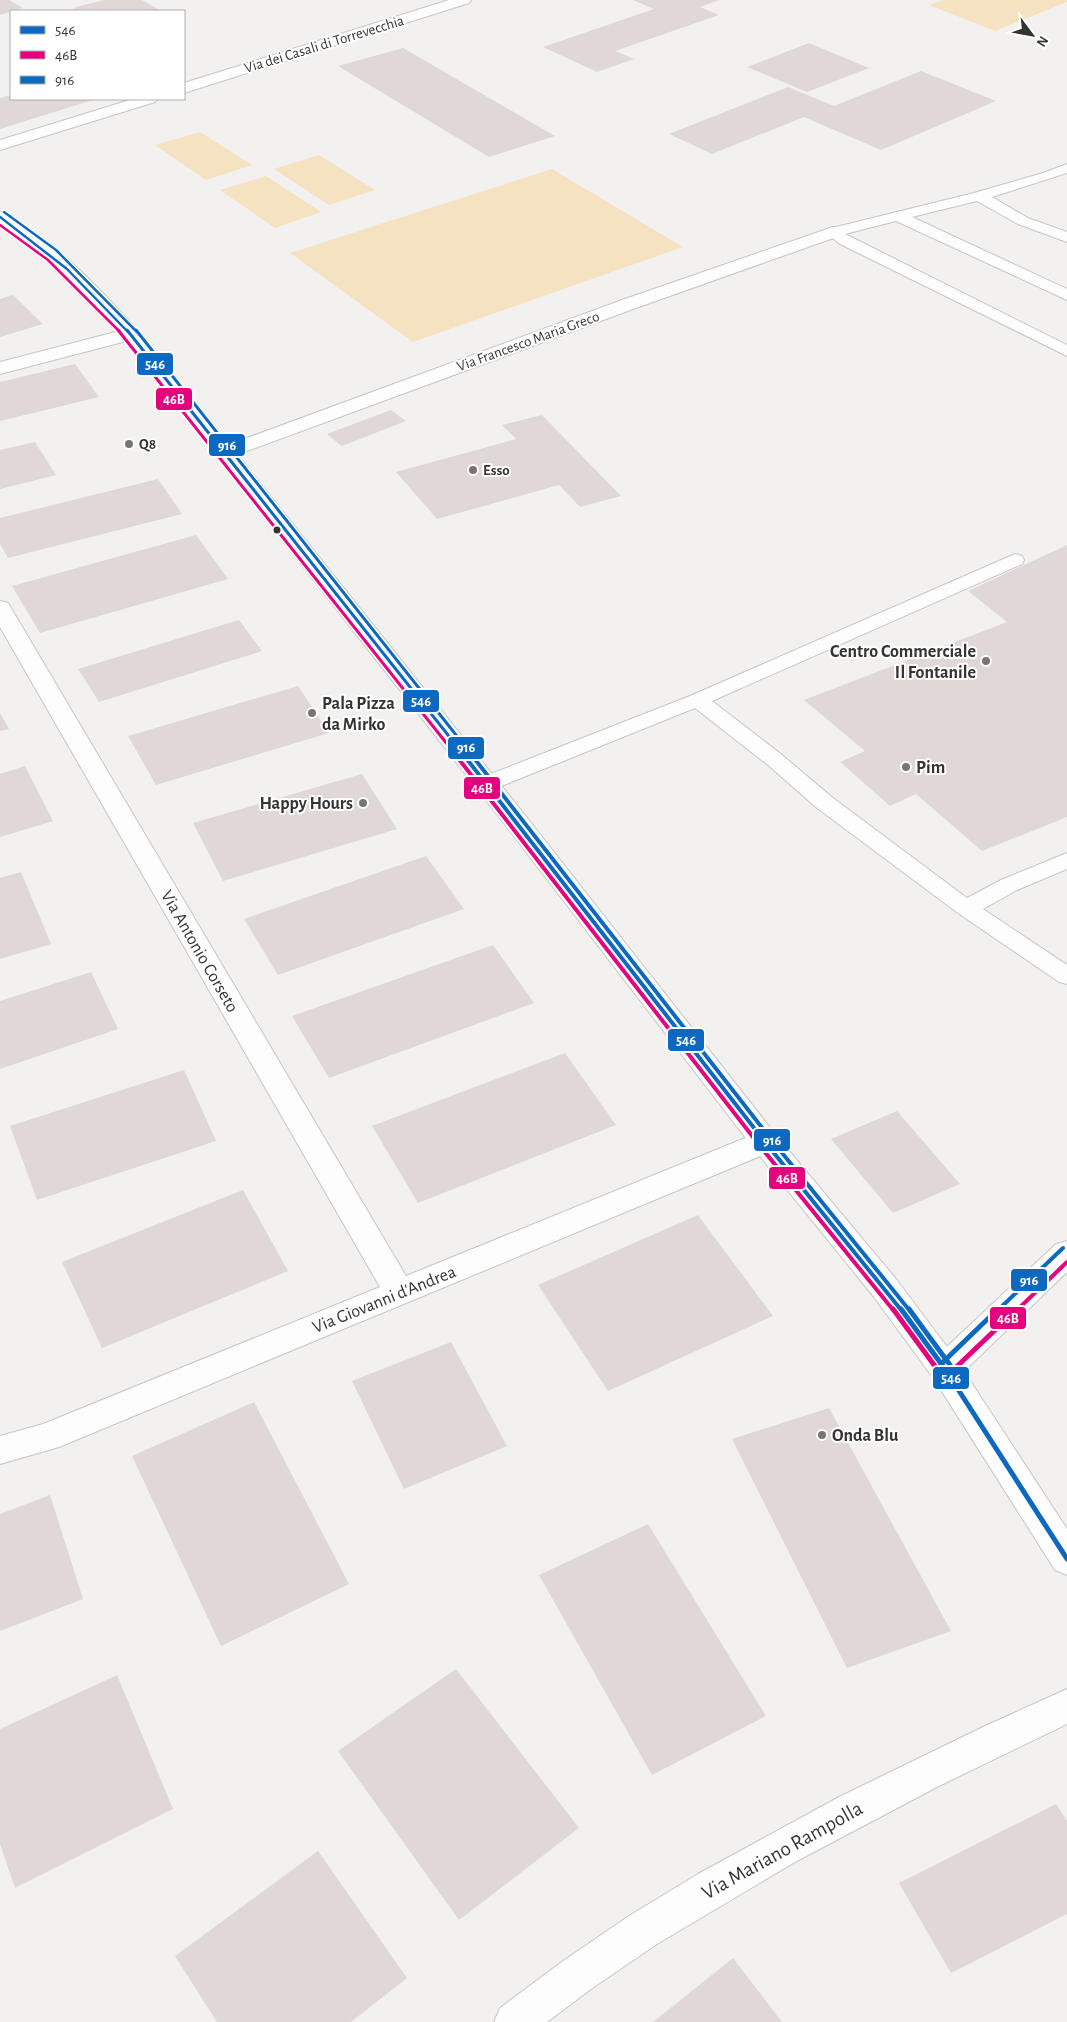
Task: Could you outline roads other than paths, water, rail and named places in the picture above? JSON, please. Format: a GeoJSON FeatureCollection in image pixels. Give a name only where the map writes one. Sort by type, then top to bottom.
{"type":"FeatureCollection","features":[{"type":"Feature","properties":{"kind":"street","name":"Via dei Casali di Torrevecchia"},"geometry":{"type":"LineString","coordinates":[[185,88],[464,0]]}},
{"type":"Feature","properties":{"kind":"street"},"geometry":{"type":"LineString","coordinates":[[0,146],[146,100]]}},
{"type":"Feature","properties":{"kind":"street"},"geometry":{"type":"LineString","coordinates":[[0,217],[57,260],[131,334],[765,1142],[885,1288],[944,1369],[1067,1559]]}},
{"type":"Feature","properties":{"kind":"street","name":"Via Francesco Maria Greco"},"geometry":{"type":"LineString","coordinates":[[224,453],[630,304],[833,232]]}},
{"type":"Feature","properties":{"kind":"street"},"geometry":{"type":"LineString","coordinates":[[0,368],[131,334]]}},
{"type":"Feature","properties":{"kind":"street","name":"Via Antonio Corseto"},"geometry":{"type":"LineString","coordinates":[[0,608],[400,1293]]}},
{"type":"Feature","properties":{"kind":"street","name":"Via Giovanni d'Andrea"},"geometry":{"type":"LineString","coordinates":[[0,1450],[47,1437],[765,1142]]}},
{"type":"Feature","properties":{"kind":"street"},"geometry":{"type":"LineString","coordinates":[[944,1369],[1067,1253]]}},
{"type":"Feature","properties":{"kind":"street","name":"Via Mariano Rampolla"},"geometry":{"type":"LineString","coordinates":[[514,2022],[629,1939],[737,1874],[854,1810],[1067,1706]]}},
{"type":"Feature","properties":{"kind":"lane"},"geometry":{"type":"LineString","coordinates":[[833,232],[979,196],[1048,176],[1067,168]]}},
{"type":"Feature","properties":{"kind":"lane"},"geometry":{"type":"LineString","coordinates":[[979,196],[1023,221],[1067,237]]}},
{"type":"Feature","properties":{"kind":"lane"},"geometry":{"type":"LineString","coordinates":[[900,217],[1067,295]]}},
{"type":"Feature","properties":{"kind":"lane"},"geometry":{"type":"LineString","coordinates":[[833,232],[845,241],[1067,351]]}},
{"type":"Feature","properties":{"kind":"lane"},"geometry":{"type":"LineString","coordinates":[[486,784],[697,700],[1015,560]]}},
{"type":"Feature","properties":{"kind":"lane"},"geometry":{"type":"LineString","coordinates":[[697,700],[775,760],[825,803],[966,908],[1067,976]]}},
{"type":"Feature","properties":{"kind":"lane"},"geometry":{"type":"LineString","coordinates":[[966,908],[1009,885],[1067,860]]}},
{"type":"Feature","properties":{"kind":"place","name":"Q8"},"geometry":{"type":"Point","coordinates":[129,444]}},
{"type":"Feature","properties":{"kind":"place","name":"Esso"},"geometry":{"type":"Point","coordinates":[473,470]}},
{"type":"Feature","properties":{"kind":"place","name":"Centro Commerciale Il Fontanile"},"geometry":{"type":"Point","coordinates":[986,661]}},
{"type":"Feature","properties":{"kind":"place","name":"Pala Pizza da Mirko"},"geometry":{"type":"Point","coordinates":[312,713]}},
{"type":"Feature","properties":{"kind":"place","name":"Pim"},"geometry":{"type":"Point","coordinates":[906,767]}},
{"type":"Feature","properties":{"kind":"place","name":"Happy Hours"},"geometry":{"type":"Point","coordinates":[363,803]}},
{"type":"Feature","properties":{"kind":"place","name":"Onda Blu"},"geometry":{"type":"Point","coordinates":[822,1435]}}]}
